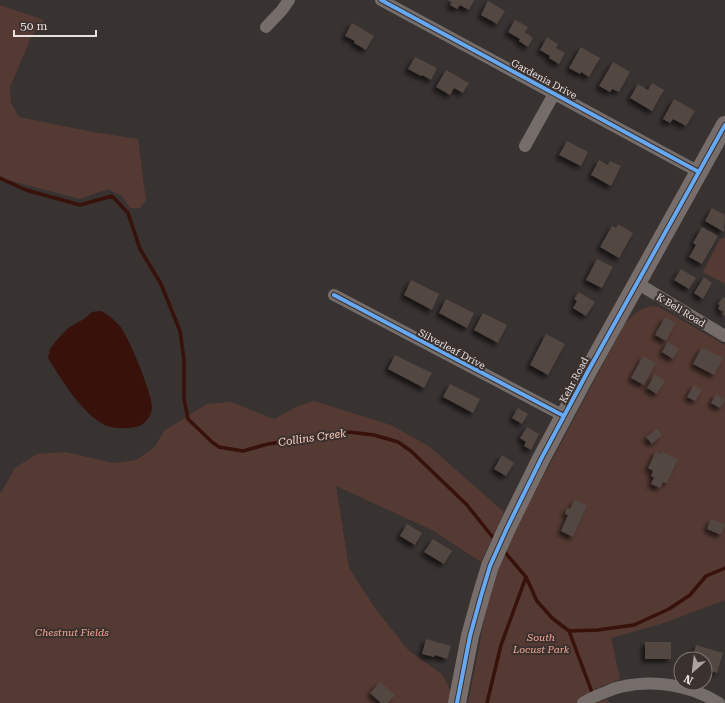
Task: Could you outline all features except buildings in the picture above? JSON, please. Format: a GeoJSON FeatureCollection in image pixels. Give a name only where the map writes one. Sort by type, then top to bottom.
{"type":"FeatureCollection","features":[{"type":"Feature","properties":{"kind":"street"},"geometry":{"type":"LineString","coordinates":[[266,27],[289,0]]}},
{"type":"Feature","properties":{"kind":"street","name":"Gardenia Drive"},"geometry":{"type":"LineString","coordinates":[[381,0],[699,172]]}},
{"type":"Feature","properties":{"kind":"street"},"geometry":{"type":"LineString","coordinates":[[525,146],[554,94]]}},
{"type":"Feature","properties":{"kind":"street","name":"Kehr Road"},"geometry":{"type":"LineString","coordinates":[[457,703],[470,636],[490,566],[507,528],[564,416],[725,125]]}},
{"type":"Feature","properties":{"kind":"street","name":"K Bell Road"},"geometry":{"type":"LineString","coordinates":[[637,283],[725,336]]}},
{"type":"Feature","properties":{"kind":"street","name":"Silverleaf Drive"},"geometry":{"type":"LineString","coordinates":[[334,296],[564,416]]}},
{"type":"Feature","properties":{"kind":"street"},"geometry":{"type":"LineString","coordinates":[[585,702],[620,687],[652,683],[665,684],[690,690],[719,703]]}},
{"type":"Feature","properties":{"kind":"green space"},"geometry":{"type":"Polygon","coordinates":[[[0,5],[44,20],[32,35],[10,87],[11,103],[19,117],[93,132],[138,139],[146,200],[140,208],[130,208],[122,196],[108,189],[80,199],[0,178],[0,5]]]}},
{"type":"Feature","properties":{"kind":"green space"},"geometry":{"type":"Polygon","coordinates":[[[725,237],[725,284],[703,272],[720,239],[725,237]]]}},
{"type":"Feature","properties":{"kind":"green space","name":"South Locust Park"},"geometry":{"type":"Polygon","coordinates":[[[650,306],[659,307],[725,345],[725,600],[664,623],[611,638],[620,679],[595,689],[601,702],[607,699],[609,703],[468,703],[488,602],[500,564],[527,507],[625,323],[638,311],[650,306]]]}},
{"type":"Feature","properties":{"kind":"green space","name":"Chestnut Fields"},"geometry":{"type":"Polygon","coordinates":[[[314,401],[391,425],[430,447],[504,512],[481,562],[432,530],[336,486],[349,568],[375,608],[408,650],[442,674],[451,692],[449,703],[0,703],[0,493],[15,468],[37,454],[65,452],[114,463],[136,460],[154,448],[164,431],[207,404],[231,402],[274,419],[298,406],[314,401]]]}},
{"type":"Feature","properties":{"kind":"shaded area"},"geometry":{"type":"Polygon","coordinates":[[[101,311],[116,322],[124,332],[149,391],[152,408],[149,418],[141,425],[128,428],[116,428],[105,425],[97,420],[73,396],[48,358],[50,349],[68,328],[84,319],[92,312],[101,311]]]}},
{"type":"Feature","properties":{"kind":"waterway","name":"Collins Creek"},"geometry":{"type":"LineString","coordinates":[[0,178],[26,190],[80,205],[112,196],[128,213],[140,249],[161,284],[180,331],[184,360],[184,399],[188,419],[212,442],[219,447],[243,451],[268,444],[349,432],[374,435],[398,442],[411,451],[467,505],[495,540]]}},
{"type":"Feature","properties":{"kind":"waterway","name":"Collins Creek"},"geometry":{"type":"LineString","coordinates":[[503,550],[526,577],[537,601],[552,618],[569,631],[598,630],[634,625],[669,609],[690,595],[706,576],[725,568]]}},
{"type":"Feature","properties":{"kind":"waterway"},"geometry":{"type":"LineString","coordinates":[[487,703],[501,645],[526,577]]}},
{"type":"Feature","properties":{"kind":"waterway"},"geometry":{"type":"LineString","coordinates":[[569,631],[596,703]]}},
{"type":"Feature","properties":{"kind":"cycle path"},"geometry":{"type":"LineString","coordinates":[[381,0],[699,172]]}},
{"type":"Feature","properties":{"kind":"cycle path"},"geometry":{"type":"LineString","coordinates":[[457,703],[470,636],[481,596],[490,566],[507,528],[541,459],[587,373],[725,125]]}},
{"type":"Feature","properties":{"kind":"cycle path"},"geometry":{"type":"LineString","coordinates":[[334,295],[564,416]]}}]}
